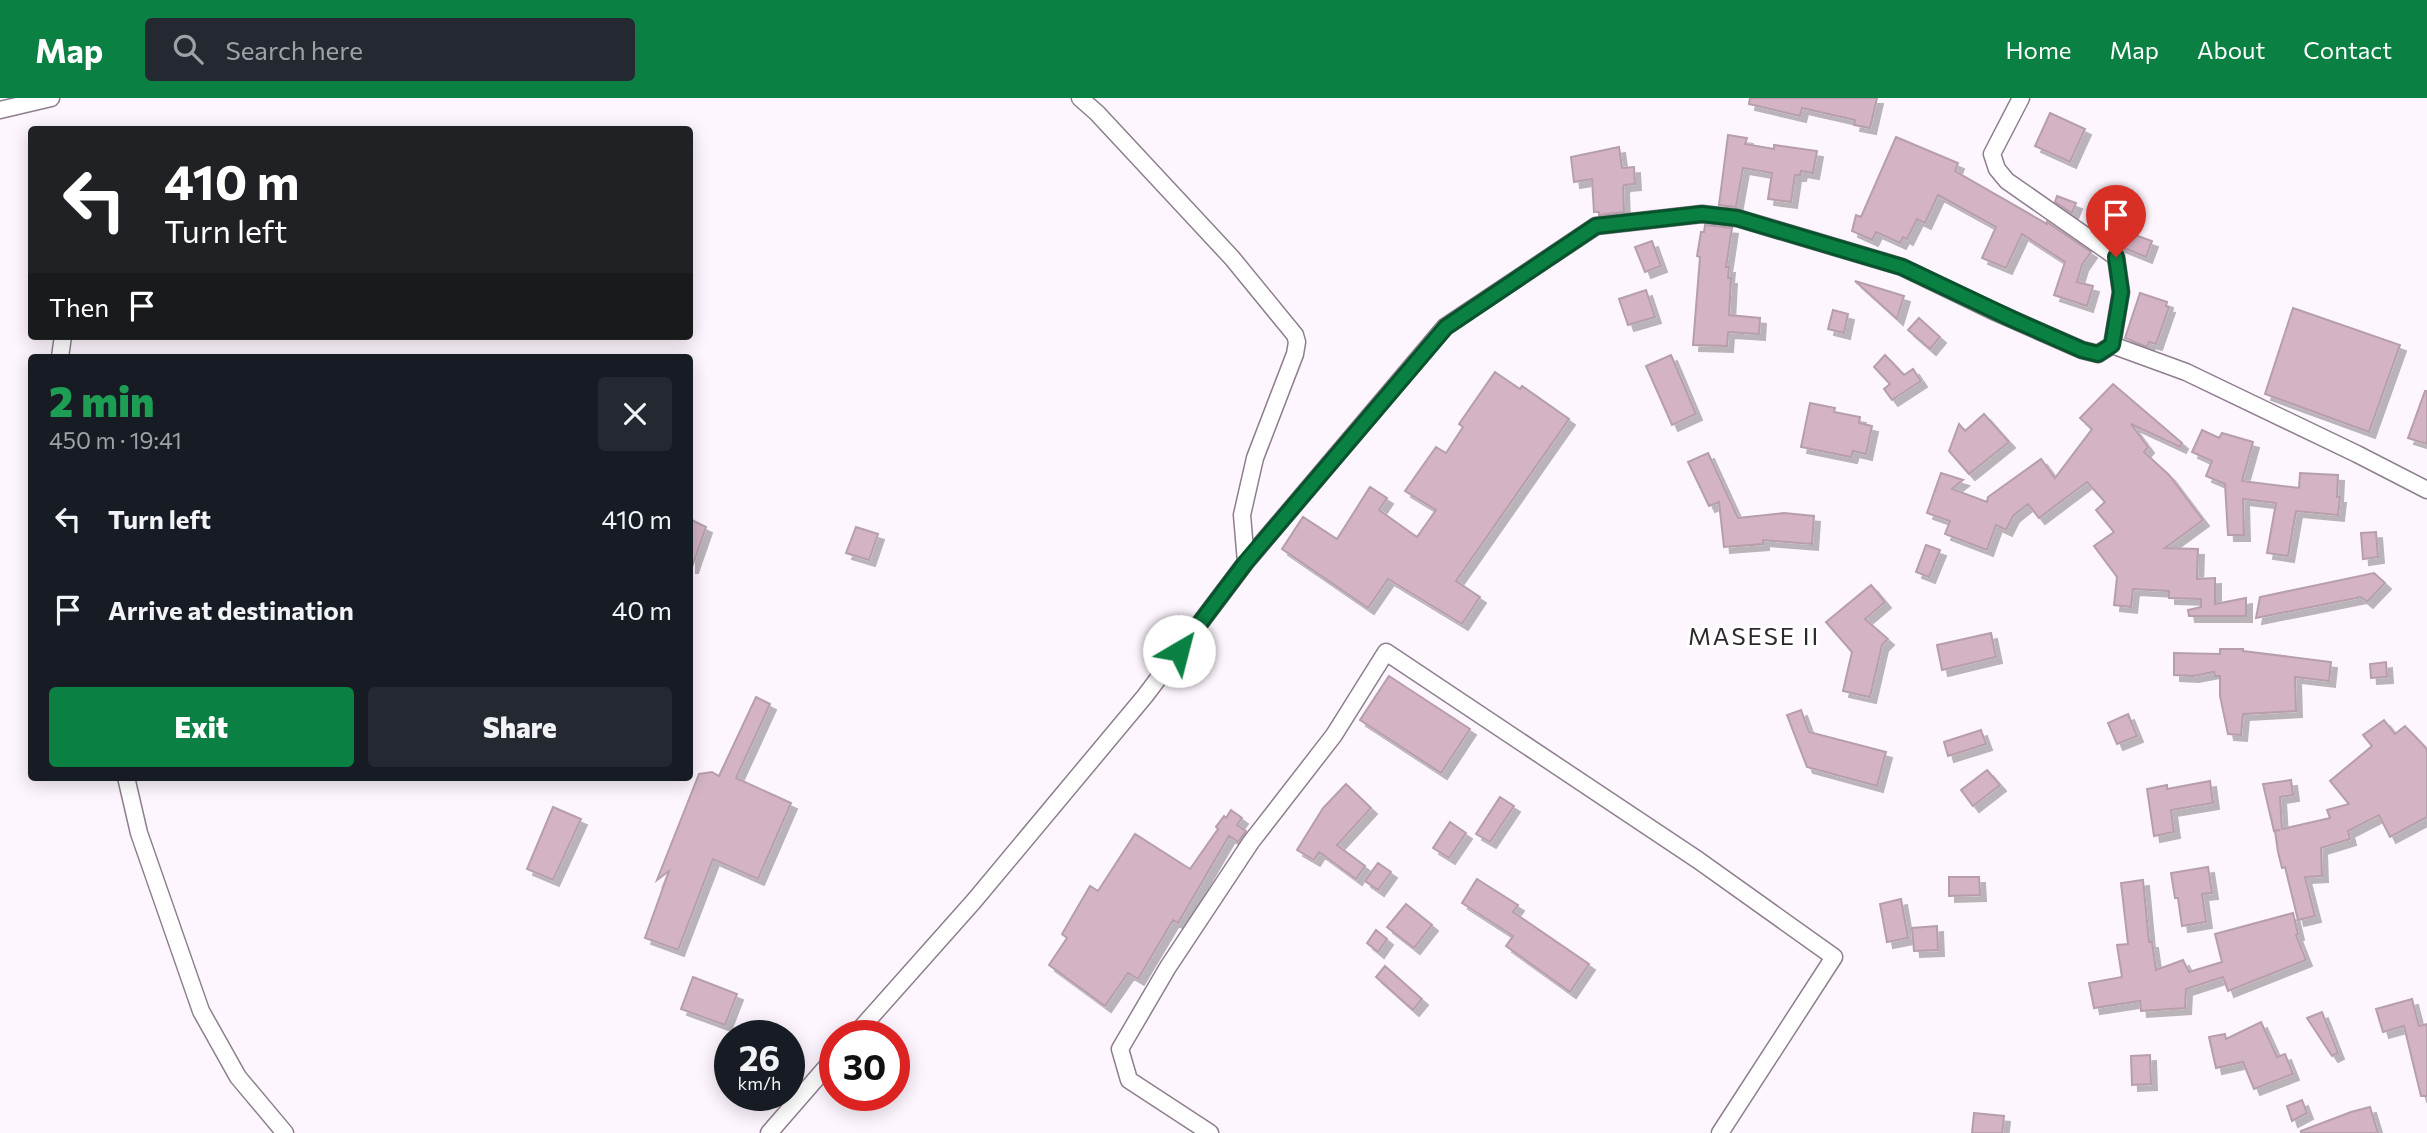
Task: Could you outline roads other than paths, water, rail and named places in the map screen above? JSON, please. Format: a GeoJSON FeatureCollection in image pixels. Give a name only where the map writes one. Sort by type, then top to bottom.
{"type":"FeatureCollection","features":[{"type":"Feature","properties":{"kind":"street"},"geometry":{"type":"LineString","coordinates":[[0,110],[51,98]]}},
{"type":"Feature","properties":{"kind":"street"},"geometry":{"type":"LineString","coordinates":[[1080,98],[1232,258],[1295,335],[1295,354],[1255,458],[1242,515],[1246,562]]}},
{"type":"Feature","properties":{"kind":"street"},"geometry":{"type":"LineString","coordinates":[[868,1020],[974,901],[1145,696],[1246,562],[1446,327],[1596,226],[1702,214],[1737,218],[1902,267],[2082,350],[2098,354],[2112,345],[2121,292],[2116,257],[2007,181],[1993,163],[1992,154],[2021,98]]}},
{"type":"Feature","properties":{"kind":"street"},"geometry":{"type":"LineString","coordinates":[[2112,345],[2186,372],[2427,490]]}},
{"type":"Feature","properties":{"kind":"street"},"geometry":{"type":"LineString","coordinates":[[1210,1133],[1129,1080],[1120,1049],[1168,967],[1251,842],[1334,735],[1386,652],[1698,860],[1834,957],[1720,1133]]}},
{"type":"Feature","properties":{"kind":"street"},"geometry":{"type":"LineString","coordinates":[[127,781],[139,833],[201,1011],[238,1077],[285,1133]]}},
{"type":"Feature","properties":{"kind":"street"},"geometry":{"type":"LineString","coordinates":[[769,1133],[819,1075]]}},
{"type":"Feature","properties":{"kind":"district","name":"MASESE II"},"geometry":{"type":"Point","coordinates":[1754,635]}}]}
